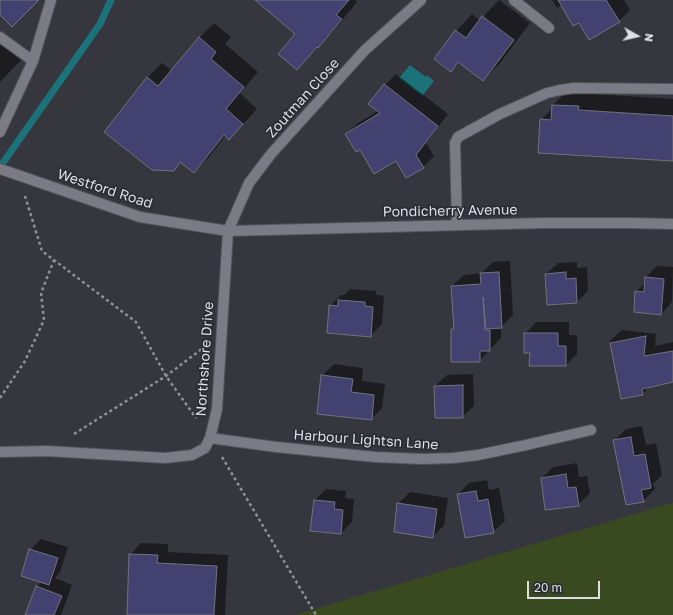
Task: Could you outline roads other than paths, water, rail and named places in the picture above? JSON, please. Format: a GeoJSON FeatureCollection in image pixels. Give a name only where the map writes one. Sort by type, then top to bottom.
{"type":"FeatureCollection","features":[{"type":"Feature","properties":{"kind":"street"},"geometry":{"type":"LineString","coordinates":[[0,132],[33,61],[51,0]]}},
{"type":"Feature","properties":{"kind":"street","name":"Zoutman Close"},"geometry":{"type":"LineString","coordinates":[[228,231],[249,183],[271,154],[365,50],[421,0]]}},
{"type":"Feature","properties":{"kind":"street"},"geometry":{"type":"LineString","coordinates":[[514,0],[548,28]]}},
{"type":"Feature","properties":{"kind":"street"},"geometry":{"type":"LineString","coordinates":[[0,37],[33,61]]}},
{"type":"Feature","properties":{"kind":"street"},"geometry":{"type":"LineString","coordinates":[[457,225],[455,143],[458,137],[500,114],[548,93],[560,90],[574,88],[673,90]]}},
{"type":"Feature","properties":{"kind":"street","name":"Westford Road"},"geometry":{"type":"LineString","coordinates":[[0,169],[140,217],[228,231]]}},
{"type":"Feature","properties":{"kind":"street","name":"Pondicherry Avenue"},"geometry":{"type":"LineString","coordinates":[[228,231],[544,223],[673,224]]}},
{"type":"Feature","properties":{"kind":"street","name":"Northshore Drive"},"geometry":{"type":"LineString","coordinates":[[0,452],[47,451],[165,458],[192,455],[205,448],[210,438],[217,409],[228,231]]}},
{"type":"Feature","properties":{"kind":"street","name":"Harbour Lightsn Lane"},"geometry":{"type":"LineString","coordinates":[[210,438],[276,448],[375,457],[423,459],[478,455],[591,430]]}},
{"type":"Feature","properties":{"kind":"water"},"geometry":{"type":"Polygon","coordinates":[[[410,65],[434,81],[422,96],[399,78],[410,65]]]}},
{"type":"Feature","properties":{"kind":"waterway"},"geometry":{"type":"LineString","coordinates":[[0,167],[100,24],[111,0]]}}]}
